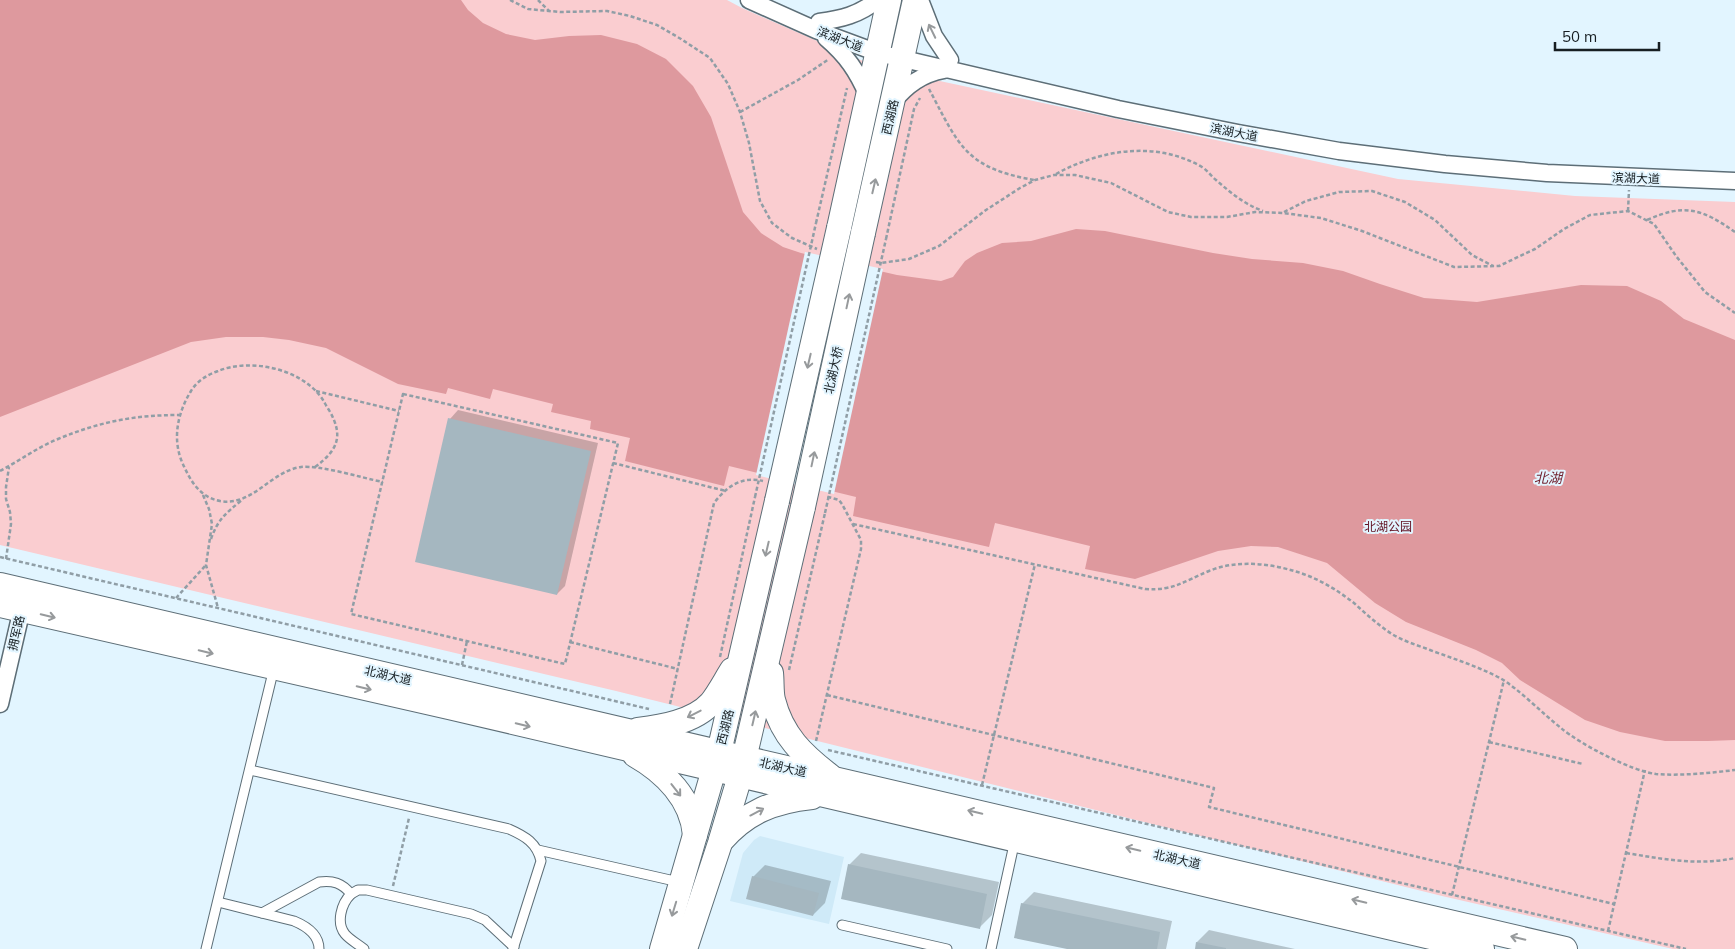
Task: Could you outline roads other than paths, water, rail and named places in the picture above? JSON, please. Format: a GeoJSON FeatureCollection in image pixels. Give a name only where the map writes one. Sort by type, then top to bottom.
{"type":"FeatureCollection","features":[{"type":"Feature","properties":{"kind":"main road","name":"西湖路"},"geometry":{"type":"LineString","coordinates":[[839,228],[889,0]]}},
{"type":"Feature","properties":{"kind":"main road","name":"西湖路"},"geometry":{"type":"LineString","coordinates":[[874,236],[893,102],[915,0]]}},
{"type":"Feature","properties":{"kind":"main road","name":"北湖大桥"},"geometry":{"type":"LineString","coordinates":[[766,499],[839,228]]}},
{"type":"Feature","properties":{"kind":"main road","name":"北湖大桥"},"geometry":{"type":"LineString","coordinates":[[769,654],[803,507],[874,236]]}},
{"type":"Feature","properties":{"kind":"main road","name":"西湖路"},"geometry":{"type":"LineString","coordinates":[[662,949],[716,761],[744,649],[766,499]]}},
{"type":"Feature","properties":{"kind":"main road","name":"北湖大道"},"geometry":{"type":"LineString","coordinates":[[0,585],[16,602],[274,668],[627,740]]}},
{"type":"Feature","properties":{"kind":"main road","name":"北湖大道"},"geometry":{"type":"LineString","coordinates":[[16,602],[829,787],[1565,949]]}},
{"type":"Feature","properties":{"kind":"main road"},"geometry":{"type":"LineString","coordinates":[[695,837],[694,823],[689,808],[676,789],[627,740],[697,714],[710,705],[744,649]]}},
{"type":"Feature","properties":{"kind":"main road"},"geometry":{"type":"LineString","coordinates":[[685,949],[742,767],[769,654]]}},
{"type":"Feature","properties":{"kind":"main road"},"geometry":{"type":"LineString","coordinates":[[720,842],[734,827],[758,811],[774,804],[829,787],[790,739],[781,722],[773,700],[769,654]]}},
{"type":"Feature","properties":{"kind":"main road","name":"北湖大道"},"geometry":{"type":"LineString","coordinates":[[829,787],[1015,840],[1482,949]]}},
{"type":"Feature","properties":{"kind":"street","name":"滨湖大道"},"geometry":{"type":"LineString","coordinates":[[749,0],[879,48],[904,54],[1120,99],[1341,141],[1547,164],[1735,172]]}},
{"type":"Feature","properties":{"kind":"street","name":"滨湖大道"},"geometry":{"type":"LineString","coordinates":[[769,0],[818,26]]}},
{"type":"Feature","properties":{"kind":"street"},"geometry":{"type":"LineString","coordinates":[[868,96],[854,66],[818,26],[852,16],[864,10],[876,0]]}},
{"type":"Feature","properties":{"kind":"street"},"geometry":{"type":"LineString","coordinates":[[893,102],[906,87],[926,83],[932,72],[948,64],[934,36],[920,0]]}},
{"type":"Feature","properties":{"kind":"street","name":"滨湖大道"},"geometry":{"type":"LineString","coordinates":[[948,64],[1118,109],[1339,151],[1445,164],[1547,173],[1735,182]]}},
{"type":"Feature","properties":{"kind":"street","name":"拥军路"},"geometry":{"type":"LineString","coordinates":[[0,704],[16,602]]}},
{"type":"Feature","properties":{"kind":"lane"},"geometry":{"type":"LineString","coordinates":[[206,949],[274,668]]}},
{"type":"Feature","properties":{"kind":"lane"},"geometry":{"type":"LineString","coordinates":[[250,770],[509,829],[523,835],[538,850],[682,883]]}},
{"type":"Feature","properties":{"kind":"lane"},"geometry":{"type":"LineString","coordinates":[[991,949],[1015,840]]}},
{"type":"Feature","properties":{"kind":"lane"},"geometry":{"type":"LineString","coordinates":[[364,949],[344,933],[341,925],[342,906],[351,894],[358,890],[367,890],[471,914],[485,920],[513,948],[540,861],[538,850]]}},
{"type":"Feature","properties":{"kind":"lane"},"geometry":{"type":"LineString","coordinates":[[262,913],[319,882],[327,880],[344,885],[351,894]]}},
{"type":"Feature","properties":{"kind":"lane"},"geometry":{"type":"LineString","coordinates":[[218,902],[294,921],[305,926],[314,934],[319,943],[319,949]]}},
{"type":"Feature","properties":{"kind":"lane"},"geometry":{"type":"LineString","coordinates":[[842,925],[947,949]]}},
{"type":"Feature","properties":{"kind":"water","name":"北湖"},"geometry":{"type":"Polygon","coordinates":[[[0,0],[461,0],[468,10],[483,23],[506,34],[535,40],[601,35],[637,44],[666,59],[693,86],[711,117],[743,212],[761,233],[783,247],[801,253],[897,275],[941,281],[953,277],[965,261],[977,253],[1002,243],[1031,241],[1076,229],[1105,231],[1252,259],[1303,263],[1343,271],[1424,298],[1477,302],[1581,285],[1627,286],[1661,301],[1684,319],[1735,340],[1735,740],[1665,741],[1620,732],[1585,720],[1520,680],[1502,663],[1476,650],[1406,622],[1375,603],[1327,563],[1278,547],[1251,546],[1218,551],[1135,579],[1085,569],[1090,546],[995,523],[989,547],[853,516],[856,497],[729,466],[724,486],[625,461],[630,438],[590,429],[591,421],[551,412],[553,404],[493,389],[490,399],[448,388],[446,394],[398,384],[326,348],[289,340],[263,337],[226,337],[191,342],[0,417],[0,0]]]}},
{"type":"Feature","properties":{"kind":"park label","name":"北湖公园"},"geometry":{"type":"Point","coordinates":[1388,526]}}]}
